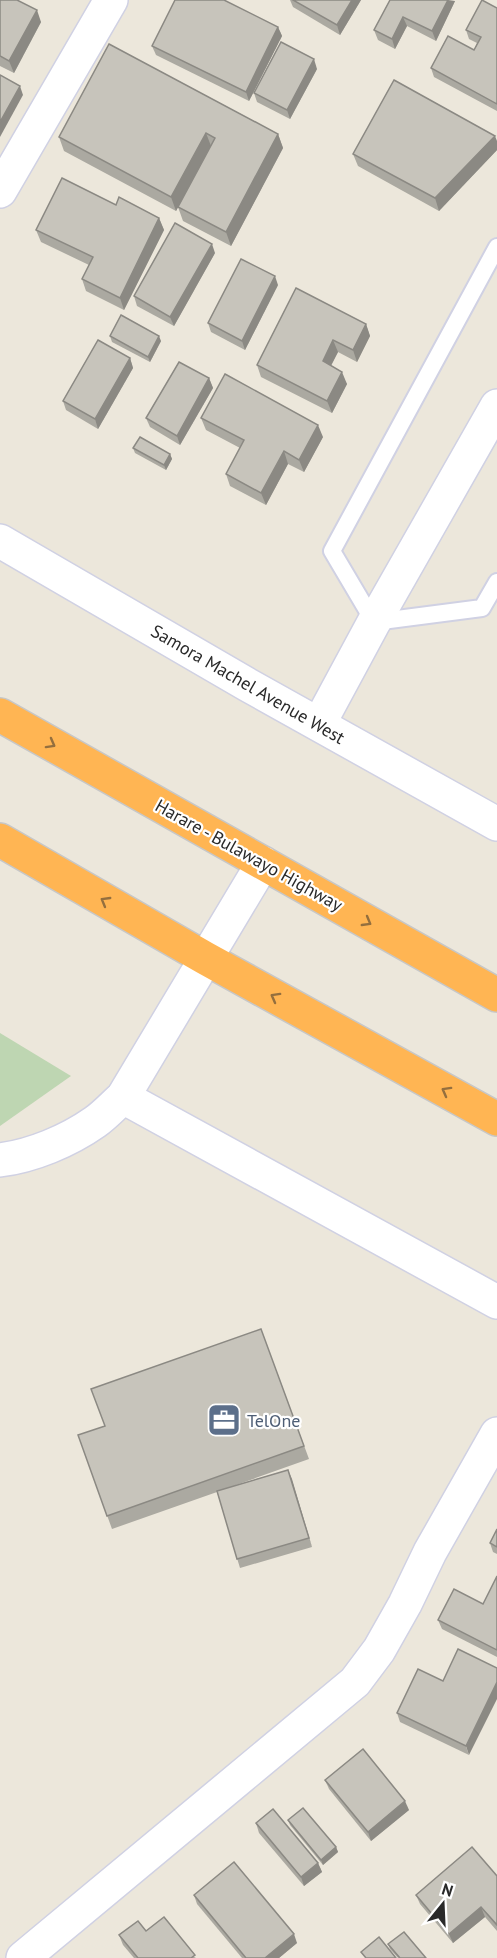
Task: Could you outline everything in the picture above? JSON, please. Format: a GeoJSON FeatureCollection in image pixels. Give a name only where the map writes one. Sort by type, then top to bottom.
{"type":"FeatureCollection","features":[{"type":"Feature","properties":{"kind":"highway","name":"Harare - Bulawayo Highway"},"geometry":{"type":"LineString","coordinates":[[0,715],[497,995]]}},
{"type":"Feature","properties":{"kind":"highway"},"geometry":{"type":"LineString","coordinates":[[0,840],[497,1119]]}},
{"type":"Feature","properties":{"kind":"street"},"geometry":{"type":"LineString","coordinates":[[0,191],[111,0]]}},
{"type":"Feature","properties":{"kind":"street"},"geometry":{"type":"LineString","coordinates":[[319,724],[374,622],[497,406]]}},
{"type":"Feature","properties":{"kind":"street","name":"Samora Machel Avenue West"},"geometry":{"type":"LineString","coordinates":[[0,541],[248,685],[497,824]]}},
{"type":"Feature","properties":{"kind":"street"},"geometry":{"type":"LineString","coordinates":[[0,1161],[57,1143],[95,1122],[123,1097],[263,863]]}},
{"type":"Feature","properties":{"kind":"street"},"geometry":{"type":"LineString","coordinates":[[123,1097],[497,1302]]}},
{"type":"Feature","properties":{"kind":"street"},"geometry":{"type":"LineString","coordinates":[[23,1958],[355,1682],[379,1650],[405,1604],[430,1552],[497,1434]]}},
{"type":"Feature","properties":{"kind":"lane"},"geometry":{"type":"LineString","coordinates":[[497,247],[332,551],[374,622],[482,608],[497,582]]}},
{"type":"Feature","properties":{"kind":"green space"},"geometry":{"type":"Polygon","coordinates":[[[0,1033],[71,1076],[0,1126],[0,1033]]]}},
{"type":"Feature","properties":{"kind":"building"},"geometry":{"type":"Polygon","coordinates":[[[0,0],[17,0],[37,10],[9,61],[0,56],[0,0]]]}},
{"type":"Feature","properties":{"kind":"building"},"geometry":{"type":"Polygon","coordinates":[[[175,0],[224,0],[278,27],[246,92],[152,46],[175,0]]]}},
{"type":"Feature","properties":{"kind":"building"},"geometry":{"type":"Polygon","coordinates":[[[293,0],[352,0],[337,25],[293,0]]]}},
{"type":"Feature","properties":{"kind":"building"},"geometry":{"type":"Polygon","coordinates":[[[390,0],[448,0],[432,31],[403,17],[392,39],[374,30],[390,0]]]}},
{"type":"Feature","properties":{"kind":"building"},"geometry":{"type":"Polygon","coordinates":[[[482,0],[497,8],[497,104],[431,68],[448,36],[474,50],[481,37],[466,30],[482,0]]]}},
{"type":"Feature","properties":{"kind":"building"},"geometry":{"type":"Polygon","coordinates":[[[281,42],[314,59],[287,110],[254,93],[281,42]]]}},
{"type":"Feature","properties":{"kind":"building"},"geometry":{"type":"Polygon","coordinates":[[[109,44],[278,134],[226,232],[178,207],[215,138],[206,133],[171,197],[59,137],[109,44]]]}},
{"type":"Feature","properties":{"kind":"building"},"geometry":{"type":"Polygon","coordinates":[[[0,75],[20,86],[0,122],[0,75]]]}},
{"type":"Feature","properties":{"kind":"building"},"geometry":{"type":"Polygon","coordinates":[[[394,80],[495,136],[435,198],[353,154],[394,80]]]}},
{"type":"Feature","properties":{"kind":"building"},"geometry":{"type":"Polygon","coordinates":[[[62,178],[116,205],[119,197],[159,218],[120,298],[82,279],[93,257],[36,230],[62,178]]]}},
{"type":"Feature","properties":{"kind":"building"},"geometry":{"type":"Polygon","coordinates":[[[175,223],[212,244],[170,317],[134,296],[175,223]]]}},
{"type":"Feature","properties":{"kind":"building"},"geometry":{"type":"Polygon","coordinates":[[[241,259],[275,276],[242,341],[208,323],[241,259]]]}},
{"type":"Feature","properties":{"kind":"building"},"geometry":{"type":"Polygon","coordinates":[[[296,288],[366,324],[353,350],[333,340],[323,361],[342,372],[327,401],[257,365],[296,288]]]}},
{"type":"Feature","properties":{"kind":"building"},"geometry":{"type":"Polygon","coordinates":[[[121,315],[159,336],[148,357],[110,336],[121,315]]]}},
{"type":"Feature","properties":{"kind":"building"},"geometry":{"type":"Polygon","coordinates":[[[98,340],[130,358],[95,419],[63,401],[98,340]]]}},
{"type":"Feature","properties":{"kind":"building"},"geometry":{"type":"Polygon","coordinates":[[[179,362],[209,378],[177,436],[146,418],[179,362]]]}},
{"type":"Feature","properties":{"kind":"building"},"geometry":{"type":"Polygon","coordinates":[[[225,374],[318,425],[299,460],[284,451],[261,493],[226,474],[244,440],[201,418],[225,374]]]}},
{"type":"Feature","properties":{"kind":"building"},"geometry":{"type":"Polygon","coordinates":[[[140,437],[170,454],[164,465],[133,448],[140,437]]]}},
{"type":"Feature","properties":{"kind":"building"},"geometry":{"type":"Polygon","coordinates":[[[261,1329],[304,1446],[107,1516],[78,1435],[105,1426],[91,1389],[261,1329]]]}},
{"type":"Feature","properties":{"kind":"building"},"geometry":{"type":"Polygon","coordinates":[[[288,1470],[309,1538],[237,1559],[217,1491],[288,1470]]]}},
{"type":"Feature","properties":{"kind":"building"},"geometry":{"type":"Polygon","coordinates":[[[497,1529],[497,1547],[490,1543],[497,1529]]]}},
{"type":"Feature","properties":{"kind":"building"},"geometry":{"type":"Polygon","coordinates":[[[497,1576],[497,1650],[438,1620],[454,1589],[483,1604],[497,1576]]]}},
{"type":"Feature","properties":{"kind":"building"},"geometry":{"type":"Polygon","coordinates":[[[458,1649],[497,1668],[497,1682],[466,1746],[397,1713],[418,1669],[443,1681],[458,1649]]]}},
{"type":"Feature","properties":{"kind":"building"},"geometry":{"type":"Polygon","coordinates":[[[363,1749],[405,1801],[368,1832],[325,1780],[363,1749]]]}},
{"type":"Feature","properties":{"kind":"building"},"geometry":{"type":"Polygon","coordinates":[[[303,1808],[336,1847],[321,1860],[288,1820],[303,1808]]]}},
{"type":"Feature","properties":{"kind":"building"},"geometry":{"type":"Polygon","coordinates":[[[273,1809],[318,1863],[301,1877],[256,1823],[273,1809]]]}},
{"type":"Feature","properties":{"kind":"building"},"geometry":{"type":"Polygon","coordinates":[[[472,1847],[497,1876],[497,1925],[481,1907],[449,1934],[416,1895],[472,1847]]]}},
{"type":"Feature","properties":{"kind":"building"},"geometry":{"type":"Polygon","coordinates":[[[234,1862],[294,1934],[265,1958],[246,1958],[194,1895],[234,1862]]]}},
{"type":"Feature","properties":{"kind":"building"},"geometry":{"type":"Polygon","coordinates":[[[164,1917],[195,1955],[191,1958],[138,1958],[119,1935],[138,1921],[146,1931],[164,1917]]]}},
{"type":"Feature","properties":{"kind":"building"},"geometry":{"type":"Polygon","coordinates":[[[404,1932],[426,1958],[400,1958],[388,1944],[404,1932]]]}},
{"type":"Feature","properties":{"kind":"building"},"geometry":{"type":"Polygon","coordinates":[[[379,1937],[396,1958],[366,1958],[361,1952],[379,1937]]]}},
{"type":"Feature","properties":{"kind":"place","name":"TelOne"},"geometry":{"type":"Point","coordinates":[224,1420]}}]}
